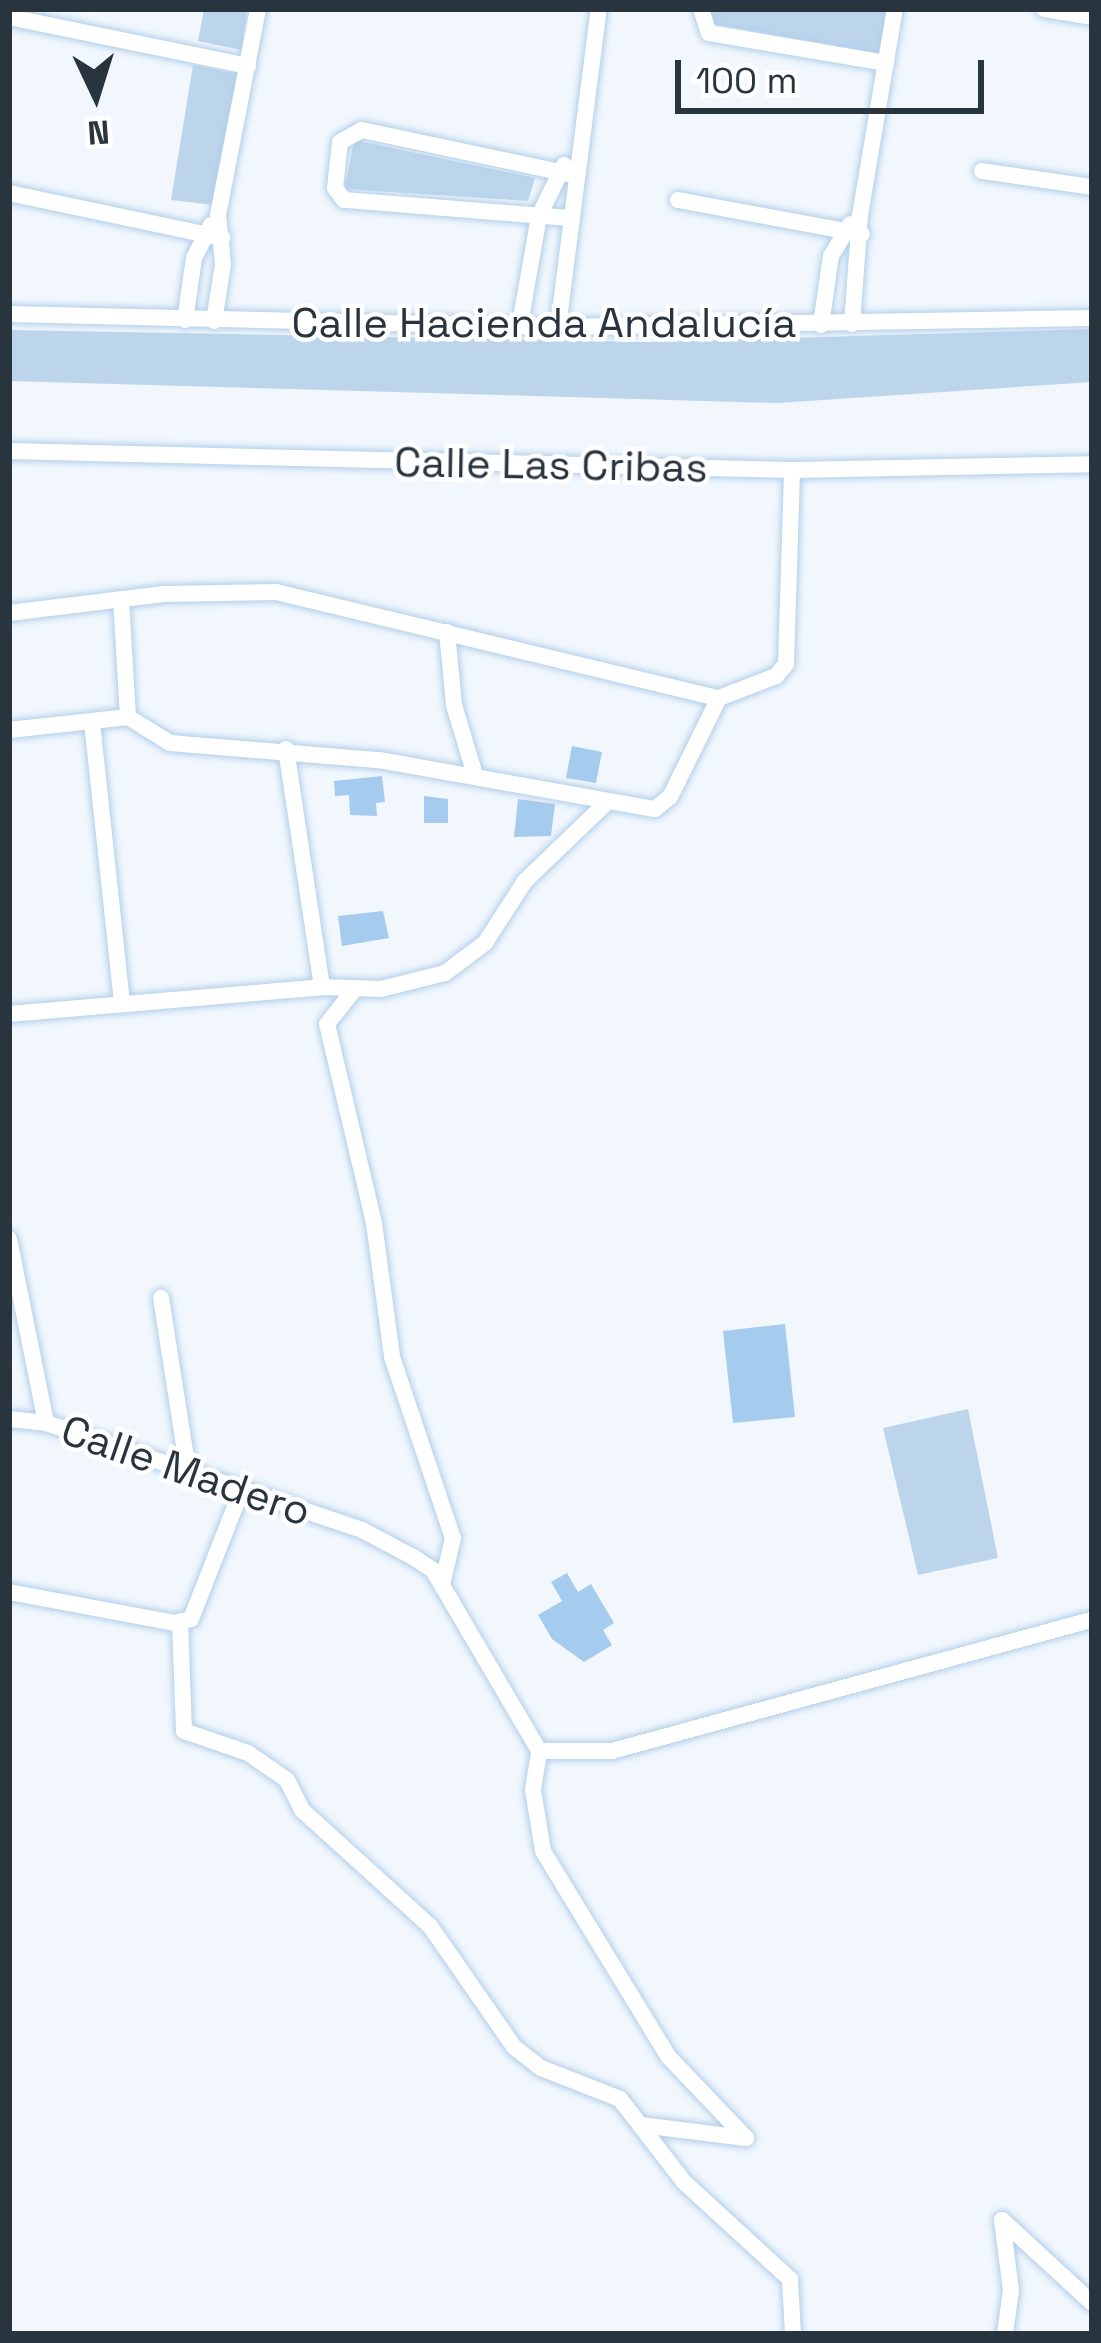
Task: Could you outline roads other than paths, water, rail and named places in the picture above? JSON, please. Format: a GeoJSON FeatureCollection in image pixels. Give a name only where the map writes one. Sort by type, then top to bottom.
{"type":"FeatureCollection","features":[{"type":"Feature","properties":{"kind":"street"},"geometry":{"type":"LineString","coordinates":[[214,321],[223,264],[214,236],[258,9]]}},
{"type":"Feature","properties":{"kind":"street"},"geometry":{"type":"LineString","coordinates":[[520,324],[538,216],[575,150],[599,9]]}},
{"type":"Feature","properties":{"kind":"street"},"geometry":{"type":"LineString","coordinates":[[701,9],[709,32],[886,63]]}},
{"type":"Feature","properties":{"kind":"street"},"geometry":{"type":"LineString","coordinates":[[852,324],[860,262],[855,227],[895,9]]}},
{"type":"Feature","properties":{"kind":"street"},"geometry":{"type":"LineString","coordinates":[[1044,9],[1092,17]]}},
{"type":"Feature","properties":{"kind":"street"},"geometry":{"type":"LineString","coordinates":[[9,17],[248,66]]}},
{"type":"Feature","properties":{"kind":"street"},"geometry":{"type":"LineString","coordinates":[[566,173],[362,130],[340,142],[335,193],[344,200],[569,218]]}},
{"type":"Feature","properties":{"kind":"street"},"geometry":{"type":"LineString","coordinates":[[982,171],[1092,187]]}},
{"type":"Feature","properties":{"kind":"street"},"geometry":{"type":"LineString","coordinates":[[558,327],[569,218],[566,173]]}},
{"type":"Feature","properties":{"kind":"street"},"geometry":{"type":"LineString","coordinates":[[9,193],[214,236]]}},
{"type":"Feature","properties":{"kind":"street"},"geometry":{"type":"LineString","coordinates":[[678,200],[855,227]]}},
{"type":"Feature","properties":{"kind":"street"},"geometry":{"type":"LineString","coordinates":[[821,325],[831,256],[855,227]]}},
{"type":"Feature","properties":{"kind":"street"},"geometry":{"type":"LineString","coordinates":[[185,320],[194,258],[214,236]]}},
{"type":"Feature","properties":{"kind":"street"},"geometry":{"type":"LineString","coordinates":[[831,256],[860,262]]}},
{"type":"Feature","properties":{"kind":"street"},"geometry":{"type":"LineString","coordinates":[[194,258],[223,264]]}},
{"type":"Feature","properties":{"kind":"street","name":"Calle Hacienda Andalucía"},"geometry":{"type":"LineString","coordinates":[[9,314],[558,327],[1088,320]]}},
{"type":"Feature","properties":{"kind":"street","name":"Calle Las Cribas"},"geometry":{"type":"LineString","coordinates":[[9,451],[791,470],[1092,464]]}},
{"type":"Feature","properties":{"kind":"street"},"geometry":{"type":"LineString","coordinates":[[9,613],[121,599],[276,592],[719,698],[776,676],[786,664],[791,470]]}},
{"type":"Feature","properties":{"kind":"street"},"geometry":{"type":"LineString","coordinates":[[121,599],[128,717]]}},
{"type":"Feature","properties":{"kind":"street"},"geometry":{"type":"LineString","coordinates":[[446,632],[454,705],[475,775]]}},
{"type":"Feature","properties":{"kind":"street"},"geometry":{"type":"LineString","coordinates":[[9,730],[128,717],[170,743],[286,749],[475,775],[604,806],[664,804],[719,698]]}},
{"type":"Feature","properties":{"kind":"street"},"geometry":{"type":"LineString","coordinates":[[92,722],[122,1004]]}},
{"type":"Feature","properties":{"kind":"street"},"geometry":{"type":"LineString","coordinates":[[286,749],[322,987]]}},
{"type":"Feature","properties":{"kind":"street"},"geometry":{"type":"LineString","coordinates":[[9,1014],[322,987],[354,990],[431,976],[469,960],[525,881],[604,806]]}},
{"type":"Feature","properties":{"kind":"street"},"geometry":{"type":"LineString","coordinates":[[354,990],[326,1024],[374,1223],[392,1357],[452,1538],[442,1585],[539,1750],[532,1790],[543,1851],[668,2056],[746,2138],[641,2125]]}},
{"type":"Feature","properties":{"kind":"street"},"geometry":{"type":"LineString","coordinates":[[9,1239],[46,1423]]}},
{"type":"Feature","properties":{"kind":"street"},"geometry":{"type":"LineString","coordinates":[[161,1298],[188,1471]]}},
{"type":"Feature","properties":{"kind":"street","name":"Calle Madero"},"geometry":{"type":"LineString","coordinates":[[9,1419],[46,1423],[362,1530],[433,1570],[442,1585]]}},
{"type":"Feature","properties":{"kind":"street"},"geometry":{"type":"LineString","coordinates":[[9,1592],[180,1622],[201,1607],[242,1490]]}},
{"type":"Feature","properties":{"kind":"street"},"geometry":{"type":"LineString","coordinates":[[539,1750],[612,1751],[1092,1620]]}},
{"type":"Feature","properties":{"kind":"street"},"geometry":{"type":"LineString","coordinates":[[180,1622],[184,1731],[248,1754],[286,1780],[302,1810],[430,1926],[514,2048],[541,2068],[620,2099],[684,2182],[790,2279],[794,2334]]}},
{"type":"Feature","properties":{"kind":"street"},"geometry":{"type":"LineString","coordinates":[[1005,2334],[1011,2290],[1002,2220],[1092,2303]]}}]}
